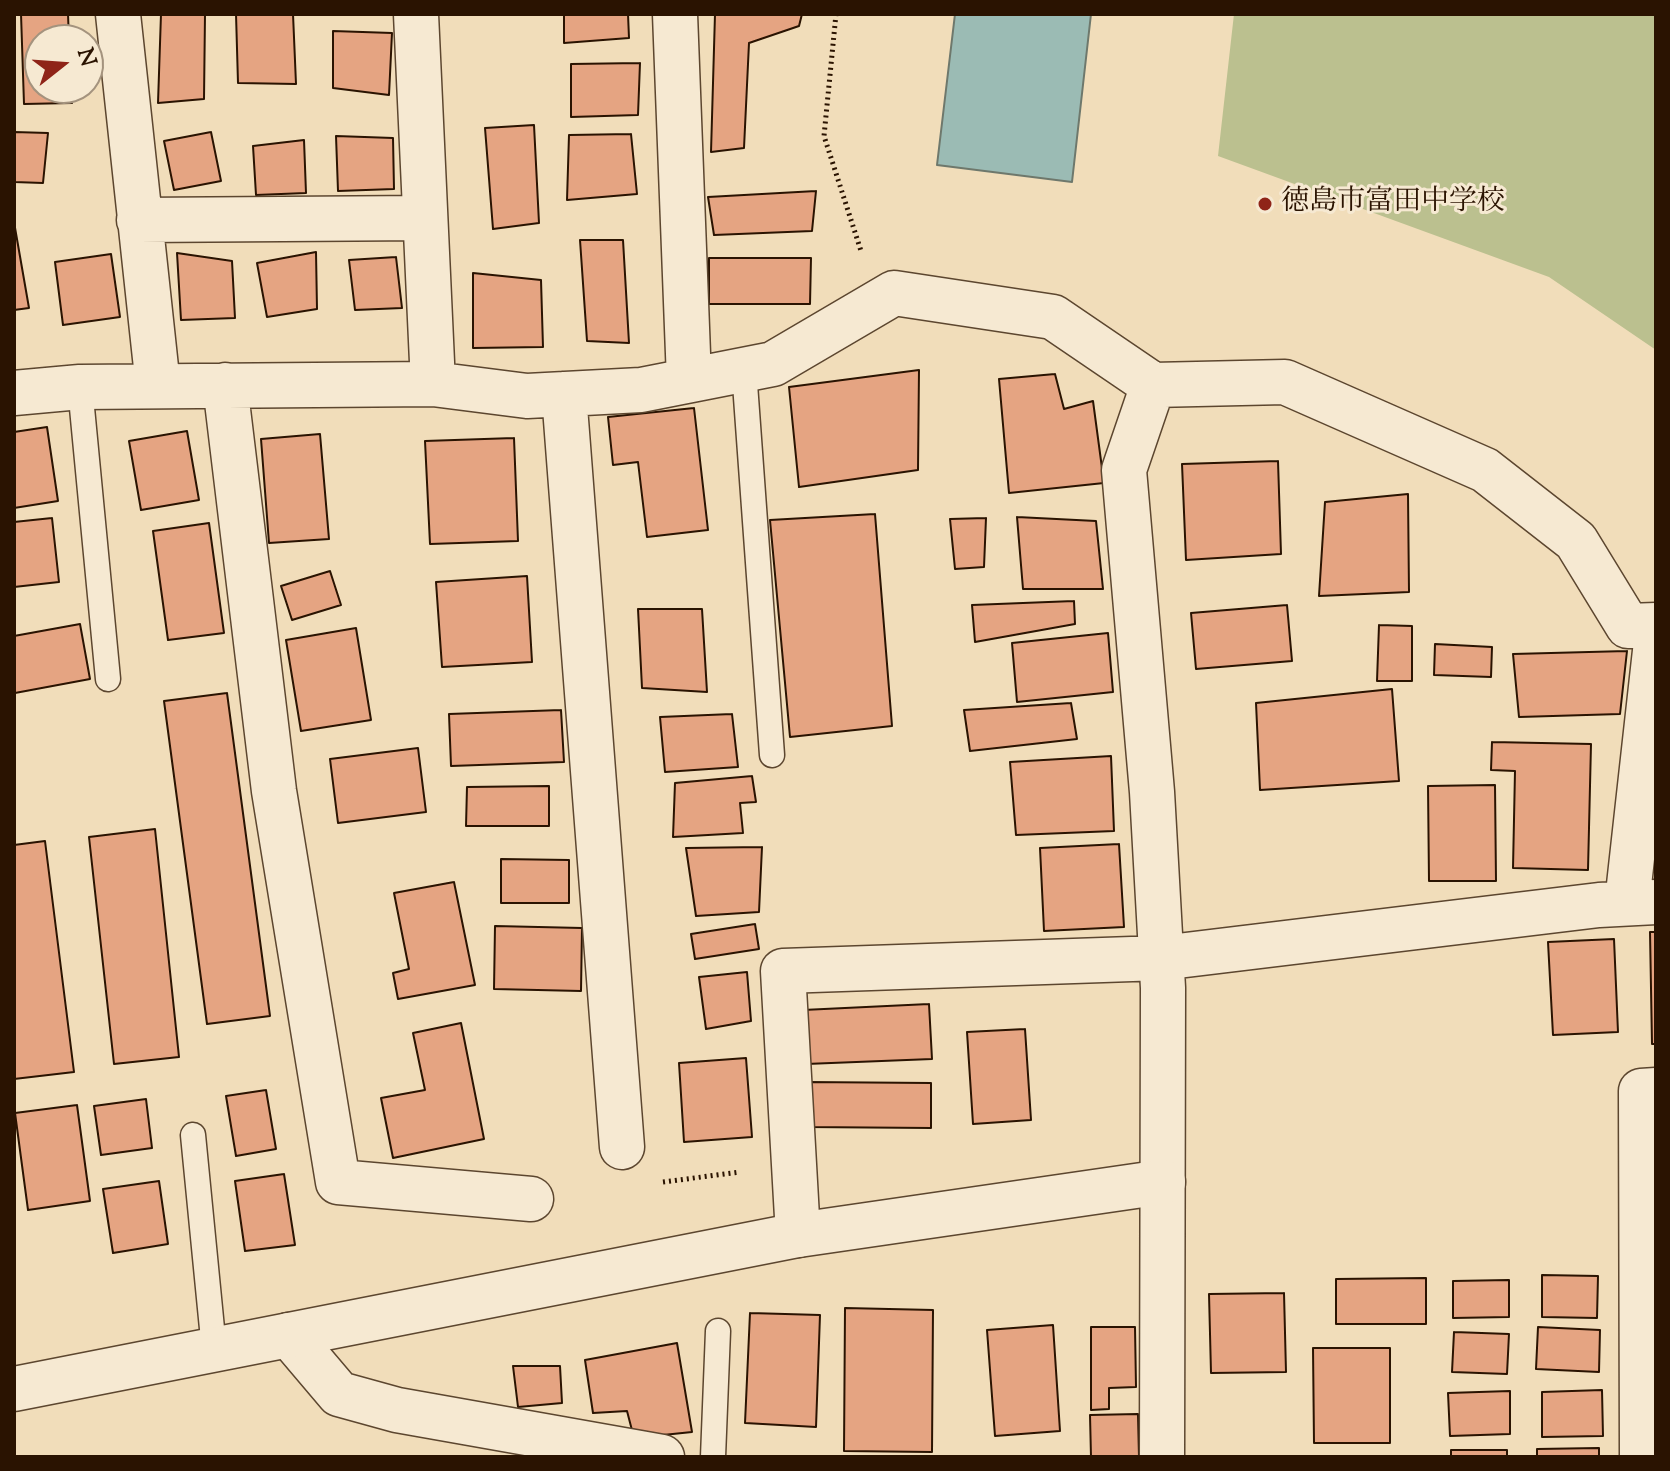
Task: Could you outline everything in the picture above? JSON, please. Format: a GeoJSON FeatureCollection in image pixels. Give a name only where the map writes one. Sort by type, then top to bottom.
{"type":"FeatureCollection","features":[{"type":"Feature","properties":{"kind":"street"},"geometry":{"type":"LineString","coordinates":[[118,14],[158,386]]}},
{"type":"Feature","properties":{"kind":"street"},"geometry":{"type":"LineString","coordinates":[[416,14],[433,384]]}},
{"type":"Feature","properties":{"kind":"street"},"geometry":{"type":"LineString","coordinates":[[675,14],[689,380]]}},
{"type":"Feature","properties":{"kind":"street"},"geometry":{"type":"LineString","coordinates":[[139,220],[425,218]]}},
{"type":"Feature","properties":{"kind":"street"},"geometry":{"type":"LineString","coordinates":[[14,393],[80,387],[433,384],[527,396],[641,390],[773,364],[894,293],[1053,317],[1153,385],[1285,382],[1485,470],[1576,541],[1628,626],[1656,625]]}},
{"type":"Feature","properties":{"kind":"street"},"geometry":{"type":"LineString","coordinates":[[225,385],[274,791],[338,1182],[531,1199]]}},
{"type":"Feature","properties":{"kind":"street"},"geometry":{"type":"LineString","coordinates":[[1153,385],[1124,470],[1152,792],[1161,958],[1162,1457]]}},
{"type":"Feature","properties":{"kind":"street"},"geometry":{"type":"LineString","coordinates":[[564,394],[622,1147]]}},
{"type":"Feature","properties":{"kind":"street"},"geometry":{"type":"LineString","coordinates":[[798,1235],[783,971],[1161,958],[1642,902],[1656,642]]}},
{"type":"Feature","properties":{"kind":"street"},"geometry":{"type":"LineString","coordinates":[[1642,1457],[1641,1091],[1656,1090]]}},
{"type":"Feature","properties":{"kind":"street"},"geometry":{"type":"LineString","coordinates":[[14,1389],[798,1235],[1163,1182]]}},
{"type":"Feature","properties":{"kind":"street"},"geometry":{"type":"LineString","coordinates":[[289,1335],[339,1394],[397,1410],[662,1457]]}},
{"type":"Feature","properties":{"kind":"lane"},"geometry":{"type":"LineString","coordinates":[[744,370],[772,755]]}},
{"type":"Feature","properties":{"kind":"lane"},"geometry":{"type":"LineString","coordinates":[[80,387],[108,679]]}},
{"type":"Feature","properties":{"kind":"lane"},"geometry":{"type":"LineString","coordinates":[[193,1135],[214,1349]]}},
{"type":"Feature","properties":{"kind":"lane"},"geometry":{"type":"LineString","coordinates":[[713,1457],[718,1331]]}},
{"type":"Feature","properties":{"kind":"path"},"geometry":{"type":"LineString","coordinates":[[836,14],[824,136],[877,302]]}},
{"type":"Feature","properties":{"kind":"green space"},"geometry":{"type":"Polygon","coordinates":[[[1234,14],[1656,14],[1656,350],[1549,277],[1218,156],[1234,14]]]}},
{"type":"Feature","properties":{"kind":"water"},"geometry":{"type":"Polygon","coordinates":[[[955,14],[1091,14],[1072,182],[937,165],[955,14]]]}},
{"type":"Feature","properties":{"kind":"building"},"geometry":{"type":"Polygon","coordinates":[[[21,14],[68,14],[68,24],[24,24],[24,104],[21,14]]]}},
{"type":"Feature","properties":{"kind":"building"},"geometry":{"type":"Polygon","coordinates":[[[161,14],[205,14],[204,99],[158,103],[161,14]]]}},
{"type":"Feature","properties":{"kind":"building"},"geometry":{"type":"Polygon","coordinates":[[[236,14],[293,14],[296,84],[238,83],[236,14]]]}},
{"type":"Feature","properties":{"kind":"building"},"geometry":{"type":"Polygon","coordinates":[[[564,14],[628,14],[629,38],[564,43],[564,14]]]}},
{"type":"Feature","properties":{"kind":"building"},"geometry":{"type":"Polygon","coordinates":[[[715,14],[802,14],[799,26],[749,43],[744,148],[711,152],[715,14]]]}},
{"type":"Feature","properties":{"kind":"building"},"geometry":{"type":"Polygon","coordinates":[[[333,31],[392,33],[389,95],[333,88],[333,31]]]}},
{"type":"Feature","properties":{"kind":"building"},"geometry":{"type":"Polygon","coordinates":[[[640,63],[638,115],[571,117],[571,64],[640,63]]]}},
{"type":"Feature","properties":{"kind":"building"},"geometry":{"type":"Polygon","coordinates":[[[534,125],[539,223],[493,229],[485,128],[534,125]]]}},
{"type":"Feature","properties":{"kind":"building"},"geometry":{"type":"Polygon","coordinates":[[[14,132],[48,133],[43,183],[14,182],[14,132]]]}},
{"type":"Feature","properties":{"kind":"building"},"geometry":{"type":"Polygon","coordinates":[[[211,132],[221,181],[174,190],[164,141],[211,132]]]}},
{"type":"Feature","properties":{"kind":"building"},"geometry":{"type":"Polygon","coordinates":[[[631,134],[637,194],[567,200],[569,135],[631,134]]]}},
{"type":"Feature","properties":{"kind":"building"},"geometry":{"type":"Polygon","coordinates":[[[336,136],[393,138],[394,189],[338,191],[336,136]]]}},
{"type":"Feature","properties":{"kind":"building"},"geometry":{"type":"Polygon","coordinates":[[[304,140],[306,193],[256,195],[253,146],[304,140]]]}},
{"type":"Feature","properties":{"kind":"building"},"geometry":{"type":"Polygon","coordinates":[[[816,191],[812,231],[714,235],[708,197],[816,191]]]}},
{"type":"Feature","properties":{"kind":"building"},"geometry":{"type":"Polygon","coordinates":[[[14,222],[29,308],[14,310],[14,222]]]}},
{"type":"Feature","properties":{"kind":"building"},"geometry":{"type":"Polygon","coordinates":[[[580,240],[623,240],[629,343],[587,341],[580,240]]]}},
{"type":"Feature","properties":{"kind":"building"},"geometry":{"type":"Polygon","coordinates":[[[316,252],[317,309],[267,317],[257,263],[316,252]]]}},
{"type":"Feature","properties":{"kind":"building"},"geometry":{"type":"Polygon","coordinates":[[[177,253],[232,261],[235,318],[181,320],[177,253]]]}},
{"type":"Feature","properties":{"kind":"building"},"geometry":{"type":"Polygon","coordinates":[[[111,254],[120,317],[63,325],[55,262],[111,254]]]}},
{"type":"Feature","properties":{"kind":"building"},"geometry":{"type":"Polygon","coordinates":[[[396,257],[402,308],[355,310],[349,260],[396,257]]]}},
{"type":"Feature","properties":{"kind":"building"},"geometry":{"type":"Polygon","coordinates":[[[709,258],[811,258],[810,304],[709,304],[709,258]]]}},
{"type":"Feature","properties":{"kind":"building"},"geometry":{"type":"Polygon","coordinates":[[[473,273],[541,280],[543,347],[473,348],[473,273]]]}},
{"type":"Feature","properties":{"kind":"building"},"geometry":{"type":"Polygon","coordinates":[[[919,370],[918,470],[799,487],[789,387],[919,370]]]}},
{"type":"Feature","properties":{"kind":"building"},"geometry":{"type":"Polygon","coordinates":[[[1055,374],[1064,409],[1093,401],[1104,483],[1009,493],[999,379],[1055,374]]]}},
{"type":"Feature","properties":{"kind":"building"},"geometry":{"type":"Polygon","coordinates":[[[694,408],[708,530],[647,537],[638,462],[613,465],[608,417],[694,408]]]}},
{"type":"Feature","properties":{"kind":"building"},"geometry":{"type":"Polygon","coordinates":[[[47,427],[58,501],[14,508],[14,432],[47,427]]]}},
{"type":"Feature","properties":{"kind":"building"},"geometry":{"type":"Polygon","coordinates":[[[187,431],[199,500],[141,510],[129,441],[187,431]]]}},
{"type":"Feature","properties":{"kind":"building"},"geometry":{"type":"Polygon","coordinates":[[[320,434],[329,539],[269,543],[261,439],[320,434]]]}},
{"type":"Feature","properties":{"kind":"building"},"geometry":{"type":"Polygon","coordinates":[[[514,438],[518,541],[430,544],[425,441],[514,438]]]}},
{"type":"Feature","properties":{"kind":"building"},"geometry":{"type":"Polygon","coordinates":[[[1278,461],[1281,554],[1186,560],[1182,464],[1278,461]]]}},
{"type":"Feature","properties":{"kind":"building"},"geometry":{"type":"Polygon","coordinates":[[[1408,494],[1409,592],[1319,596],[1325,502],[1408,494]]]}},
{"type":"Feature","properties":{"kind":"building"},"geometry":{"type":"Polygon","coordinates":[[[875,514],[892,726],[790,737],[770,520],[875,514]]]}},
{"type":"Feature","properties":{"kind":"building"},"geometry":{"type":"Polygon","coordinates":[[[1017,517],[1096,521],[1103,589],[1023,589],[1017,517]]]}},
{"type":"Feature","properties":{"kind":"building"},"geometry":{"type":"Polygon","coordinates":[[[52,518],[59,582],[14,587],[14,522],[52,518]]]}},
{"type":"Feature","properties":{"kind":"building"},"geometry":{"type":"Polygon","coordinates":[[[986,518],[984,567],[955,569],[950,519],[986,518]]]}},
{"type":"Feature","properties":{"kind":"building"},"geometry":{"type":"Polygon","coordinates":[[[209,523],[224,633],[168,640],[153,531],[209,523]]]}},
{"type":"Feature","properties":{"kind":"building"},"geometry":{"type":"Polygon","coordinates":[[[330,571],[341,605],[292,620],[281,586],[330,571]]]}},
{"type":"Feature","properties":{"kind":"building"},"geometry":{"type":"Polygon","coordinates":[[[527,576],[532,662],[442,667],[436,582],[527,576]]]}},
{"type":"Feature","properties":{"kind":"building"},"geometry":{"type":"Polygon","coordinates":[[[1074,601],[1075,624],[975,642],[972,605],[1074,601]]]}},
{"type":"Feature","properties":{"kind":"building"},"geometry":{"type":"Polygon","coordinates":[[[1287,605],[1292,661],[1196,669],[1191,613],[1287,605]]]}},
{"type":"Feature","properties":{"kind":"building"},"geometry":{"type":"Polygon","coordinates":[[[638,609],[702,609],[707,692],[642,688],[638,609]]]}},
{"type":"Feature","properties":{"kind":"building"},"geometry":{"type":"Polygon","coordinates":[[[80,624],[90,679],[15,693],[14,636],[80,624]]]}},
{"type":"Feature","properties":{"kind":"building"},"geometry":{"type":"Polygon","coordinates":[[[1379,625],[1412,626],[1412,681],[1377,681],[1379,625]]]}},
{"type":"Feature","properties":{"kind":"building"},"geometry":{"type":"Polygon","coordinates":[[[356,628],[371,720],[301,731],[286,640],[356,628]]]}},
{"type":"Feature","properties":{"kind":"building"},"geometry":{"type":"Polygon","coordinates":[[[1108,633],[1113,692],[1017,702],[1012,643],[1108,633]]]}},
{"type":"Feature","properties":{"kind":"building"},"geometry":{"type":"Polygon","coordinates":[[[1435,644],[1492,647],[1491,677],[1434,675],[1435,644]]]}},
{"type":"Feature","properties":{"kind":"building"},"geometry":{"type":"Polygon","coordinates":[[[1627,651],[1620,714],[1519,717],[1513,654],[1627,651]]]}},
{"type":"Feature","properties":{"kind":"building"},"geometry":{"type":"Polygon","coordinates":[[[1392,689],[1399,781],[1260,790],[1256,703],[1392,689]]]}},
{"type":"Feature","properties":{"kind":"building"},"geometry":{"type":"Polygon","coordinates":[[[227,693],[270,1016],[207,1024],[164,701],[227,693]]]}},
{"type":"Feature","properties":{"kind":"building"},"geometry":{"type":"Polygon","coordinates":[[[1071,703],[1077,739],[970,751],[964,710],[1071,703]]]}},
{"type":"Feature","properties":{"kind":"building"},"geometry":{"type":"Polygon","coordinates":[[[561,710],[564,762],[451,766],[449,714],[561,710]]]}},
{"type":"Feature","properties":{"kind":"building"},"geometry":{"type":"Polygon","coordinates":[[[732,714],[738,767],[665,772],[660,717],[732,714]]]}},
{"type":"Feature","properties":{"kind":"building"},"geometry":{"type":"Polygon","coordinates":[[[1492,742],[1591,744],[1588,870],[1513,868],[1515,771],[1491,770],[1492,742]]]}},
{"type":"Feature","properties":{"kind":"building"},"geometry":{"type":"Polygon","coordinates":[[[418,748],[426,812],[338,823],[330,759],[418,748]]]}},
{"type":"Feature","properties":{"kind":"building"},"geometry":{"type":"Polygon","coordinates":[[[1111,756],[1114,831],[1016,835],[1010,762],[1111,756]]]}},
{"type":"Feature","properties":{"kind":"building"},"geometry":{"type":"Polygon","coordinates":[[[752,776],[756,802],[740,803],[743,833],[673,837],[675,783],[752,776]]]}},
{"type":"Feature","properties":{"kind":"building"},"geometry":{"type":"Polygon","coordinates":[[[1495,785],[1496,881],[1429,881],[1428,786],[1495,785]]]}},
{"type":"Feature","properties":{"kind":"building"},"geometry":{"type":"Polygon","coordinates":[[[549,786],[549,826],[466,826],[467,787],[549,786]]]}},
{"type":"Feature","properties":{"kind":"building"},"geometry":{"type":"Polygon","coordinates":[[[155,829],[179,1057],[114,1064],[89,837],[155,829]]]}},
{"type":"Feature","properties":{"kind":"building"},"geometry":{"type":"Polygon","coordinates":[[[45,841],[74,1072],[14,1079],[14,845],[45,841]]]}},
{"type":"Feature","properties":{"kind":"building"},"geometry":{"type":"Polygon","coordinates":[[[1119,844],[1124,927],[1044,931],[1040,848],[1119,844]]]}},
{"type":"Feature","properties":{"kind":"building"},"geometry":{"type":"Polygon","coordinates":[[[762,847],[759,912],[696,916],[686,848],[762,847]]]}},
{"type":"Feature","properties":{"kind":"building"},"geometry":{"type":"Polygon","coordinates":[[[501,859],[569,860],[569,903],[501,903],[501,859]]]}},
{"type":"Feature","properties":{"kind":"building"},"geometry":{"type":"Polygon","coordinates":[[[454,882],[475,985],[398,999],[393,973],[409,969],[394,893],[454,882]]]}},
{"type":"Feature","properties":{"kind":"building"},"geometry":{"type":"Polygon","coordinates":[[[755,924],[759,949],[695,959],[691,934],[755,924]]]}},
{"type":"Feature","properties":{"kind":"building"},"geometry":{"type":"Polygon","coordinates":[[[495,926],[582,928],[581,991],[494,989],[495,926]]]}},
{"type":"Feature","properties":{"kind":"building"},"geometry":{"type":"Polygon","coordinates":[[[1650,932],[1656,932],[1656,1044],[1652,1044],[1650,932]]]}},
{"type":"Feature","properties":{"kind":"building"},"geometry":{"type":"Polygon","coordinates":[[[1614,939],[1618,1032],[1553,1035],[1548,942],[1614,939]]]}},
{"type":"Feature","properties":{"kind":"building"},"geometry":{"type":"Polygon","coordinates":[[[747,972],[751,1021],[706,1029],[699,977],[747,972]]]}},
{"type":"Feature","properties":{"kind":"building"},"geometry":{"type":"Polygon","coordinates":[[[929,1004],[932,1059],[806,1064],[803,1010],[929,1004]]]}},
{"type":"Feature","properties":{"kind":"building"},"geometry":{"type":"Polygon","coordinates":[[[461,1023],[484,1139],[393,1158],[381,1098],[425,1090],[413,1033],[461,1023]]]}},
{"type":"Feature","properties":{"kind":"building"},"geometry":{"type":"Polygon","coordinates":[[[1025,1029],[1031,1120],[973,1124],[967,1032],[1025,1029]]]}},
{"type":"Feature","properties":{"kind":"building"},"geometry":{"type":"Polygon","coordinates":[[[746,1058],[752,1137],[684,1142],[679,1063],[746,1058]]]}},
{"type":"Feature","properties":{"kind":"building"},"geometry":{"type":"Polygon","coordinates":[[[805,1082],[931,1083],[931,1128],[805,1127],[805,1082]]]}},
{"type":"Feature","properties":{"kind":"building"},"geometry":{"type":"Polygon","coordinates":[[[266,1090],[276,1149],[236,1156],[226,1096],[266,1090]]]}},
{"type":"Feature","properties":{"kind":"building"},"geometry":{"type":"Polygon","coordinates":[[[146,1099],[152,1148],[101,1155],[94,1106],[146,1099]]]}},
{"type":"Feature","properties":{"kind":"building"},"geometry":{"type":"Polygon","coordinates":[[[77,1105],[90,1201],[28,1210],[15,1113],[77,1105]]]}},
{"type":"Feature","properties":{"kind":"building"},"geometry":{"type":"Polygon","coordinates":[[[284,1174],[295,1245],[245,1251],[235,1181],[284,1174]]]}},
{"type":"Feature","properties":{"kind":"building"},"geometry":{"type":"Polygon","coordinates":[[[159,1181],[168,1244],[113,1253],[103,1189],[159,1181]]]}},
{"type":"Feature","properties":{"kind":"building"},"geometry":{"type":"Polygon","coordinates":[[[1542,1275],[1598,1276],[1597,1318],[1542,1317],[1542,1275]]]}},
{"type":"Feature","properties":{"kind":"building"},"geometry":{"type":"Polygon","coordinates":[[[1426,1278],[1426,1324],[1336,1324],[1336,1279],[1426,1278]]]}},
{"type":"Feature","properties":{"kind":"building"},"geometry":{"type":"Polygon","coordinates":[[[1509,1280],[1509,1317],[1453,1318],[1453,1281],[1509,1280]]]}},
{"type":"Feature","properties":{"kind":"building"},"geometry":{"type":"Polygon","coordinates":[[[1284,1293],[1286,1372],[1211,1373],[1209,1294],[1284,1293]]]}},
{"type":"Feature","properties":{"kind":"building"},"geometry":{"type":"Polygon","coordinates":[[[845,1308],[933,1310],[932,1452],[844,1451],[845,1308]]]}},
{"type":"Feature","properties":{"kind":"building"},"geometry":{"type":"Polygon","coordinates":[[[750,1313],[820,1315],[816,1427],[745,1423],[750,1313]]]}},
{"type":"Feature","properties":{"kind":"building"},"geometry":{"type":"Polygon","coordinates":[[[1053,1325],[1060,1431],[995,1436],[987,1330],[1053,1325]]]}},
{"type":"Feature","properties":{"kind":"building"},"geometry":{"type":"Polygon","coordinates":[[[1091,1327],[1135,1327],[1136,1387],[1109,1388],[1109,1409],[1091,1410],[1091,1327]]]}},
{"type":"Feature","properties":{"kind":"building"},"geometry":{"type":"Polygon","coordinates":[[[1538,1327],[1600,1330],[1599,1372],[1536,1369],[1538,1327]]]}},
{"type":"Feature","properties":{"kind":"building"},"geometry":{"type":"Polygon","coordinates":[[[1454,1332],[1509,1334],[1507,1374],[1452,1372],[1454,1332]]]}},
{"type":"Feature","properties":{"kind":"building"},"geometry":{"type":"Polygon","coordinates":[[[677,1343],[692,1432],[634,1438],[627,1411],[593,1413],[585,1360],[677,1343]]]}},
{"type":"Feature","properties":{"kind":"building"},"geometry":{"type":"Polygon","coordinates":[[[1313,1348],[1390,1348],[1390,1443],[1314,1443],[1313,1348]]]}},
{"type":"Feature","properties":{"kind":"building"},"geometry":{"type":"Polygon","coordinates":[[[513,1366],[560,1366],[562,1403],[518,1407],[513,1366]]]}},
{"type":"Feature","properties":{"kind":"building"},"geometry":{"type":"Polygon","coordinates":[[[1602,1390],[1603,1436],[1542,1437],[1542,1392],[1602,1390]]]}},
{"type":"Feature","properties":{"kind":"building"},"geometry":{"type":"Polygon","coordinates":[[[1510,1391],[1510,1434],[1450,1436],[1448,1393],[1510,1391]]]}},
{"type":"Feature","properties":{"kind":"building"},"geometry":{"type":"Polygon","coordinates":[[[1138,1414],[1139,1457],[1091,1457],[1090,1415],[1138,1414]]]}},
{"type":"Feature","properties":{"kind":"building"},"geometry":{"type":"Polygon","coordinates":[[[1599,1448],[1599,1457],[1537,1457],[1537,1449],[1599,1448]]]}},
{"type":"Feature","properties":{"kind":"building"},"geometry":{"type":"Polygon","coordinates":[[[1451,1450],[1507,1450],[1507,1457],[1451,1457],[1451,1450]]]}},
{"type":"Feature","properties":{"kind":"place","name":"徳島市富田中学校"},"geometry":{"type":"Point","coordinates":[1265,204]}}]}
